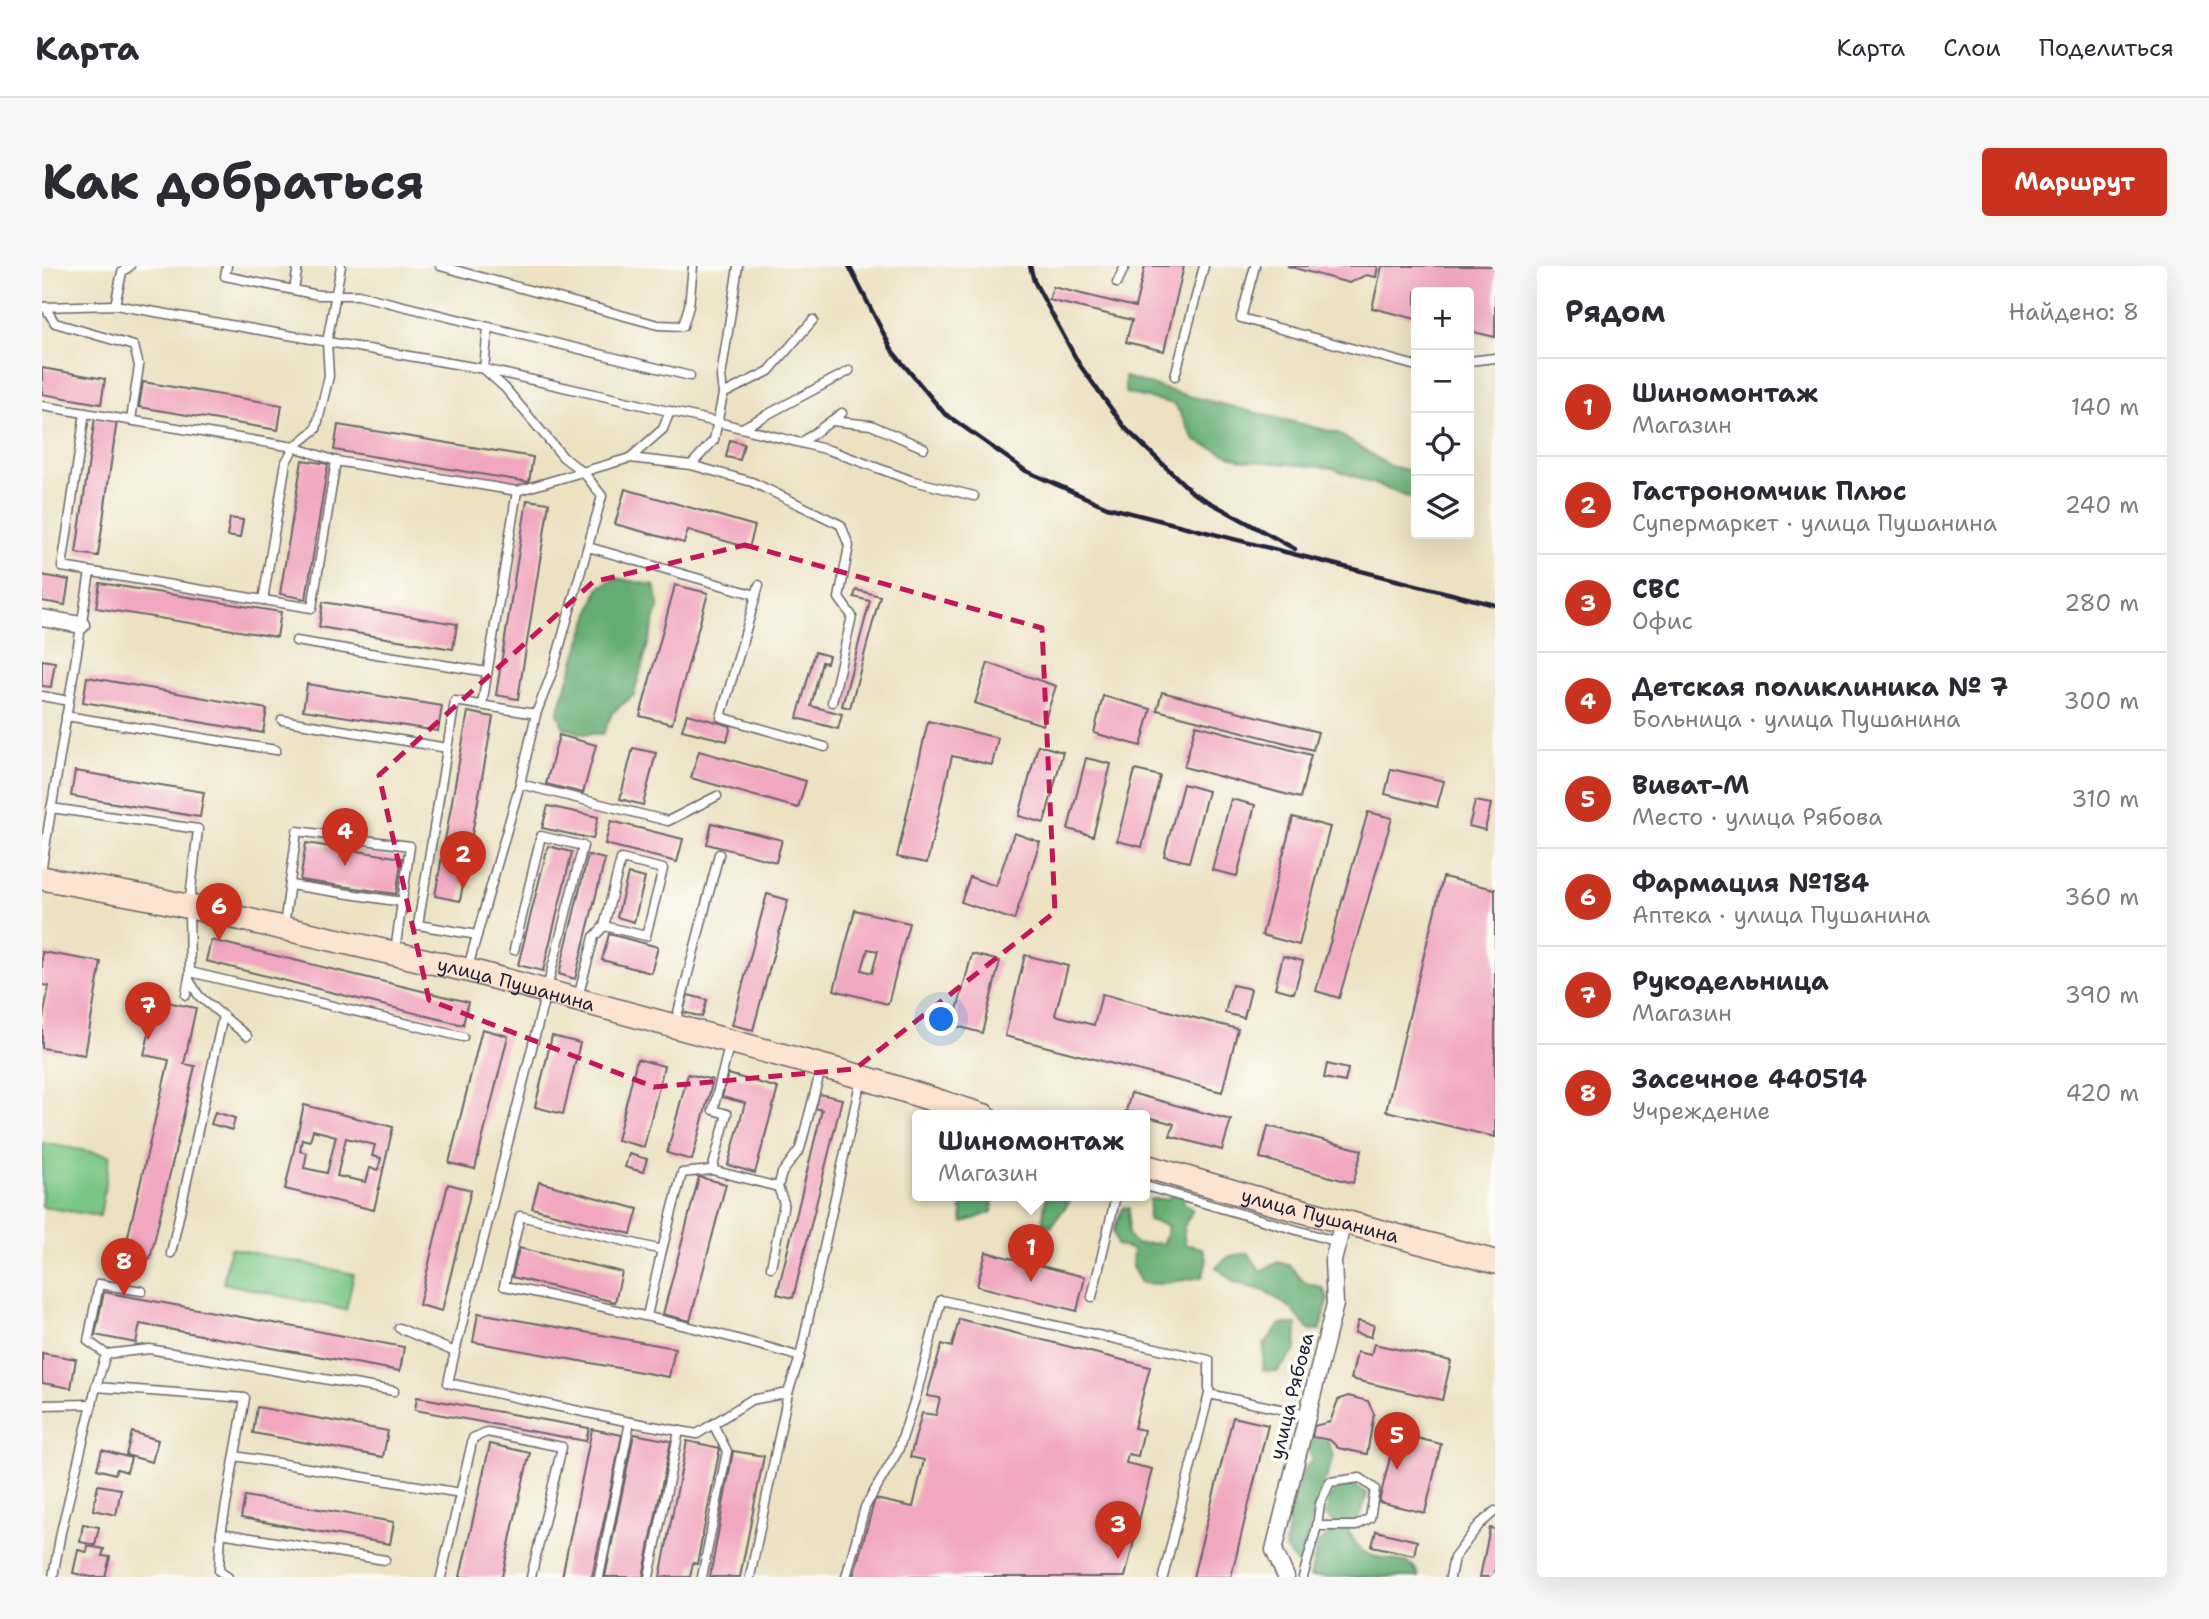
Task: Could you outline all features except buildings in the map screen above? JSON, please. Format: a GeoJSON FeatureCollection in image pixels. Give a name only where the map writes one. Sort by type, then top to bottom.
{"type":"FeatureCollection","features":[{"type":"Feature","properties":{"kind":"street"},"geometry":{"type":"LineString","coordinates":[[42,618],[81,625]]}},
{"type":"Feature","properties":{"kind":"street","name":"улица Пушанина"},"geometry":{"type":"LineString","coordinates":[[42,878],[189,907],[467,970],[862,1077],[966,1110]]}},
{"type":"Feature","properties":{"kind":"street","name":"улица Пушанина"},"geometry":{"type":"LineString","coordinates":[[1150,1168],[1340,1232],[1495,1262]]}},
{"type":"Feature","properties":{"kind":"street","name":"улица Рябова"},"geometry":{"type":"LineString","coordinates":[[1286,1577],[1274,1550],[1335,1304],[1332,1261],[1340,1232]]}},
{"type":"Feature","properties":{"kind":"lane"},"geometry":{"type":"LineString","coordinates":[[115,305],[118,269],[130,266]]}},
{"type":"Feature","properties":{"kind":"lane"},"geometry":{"type":"LineString","coordinates":[[227,266],[225,276],[318,295],[358,295],[690,376]]}},
{"type":"Feature","properties":{"kind":"lane"},"geometry":{"type":"LineString","coordinates":[[294,290],[298,266]]}},
{"type":"Feature","properties":{"kind":"lane"},"geometry":{"type":"LineString","coordinates":[[263,600],[286,462],[294,447],[316,429],[329,376],[327,342],[341,266]]}},
{"type":"Feature","properties":{"kind":"lane"},"geometry":{"type":"LineString","coordinates":[[440,266],[658,325],[682,326],[689,306],[693,266]]}},
{"type":"Feature","properties":{"kind":"lane"},"geometry":{"type":"LineString","coordinates":[[691,465],[714,440],[723,394],[721,377],[738,266]]}},
{"type":"Feature","properties":{"kind":"lane"},"geometry":{"type":"LineString","coordinates":[[1117,283],[1125,266]]}},
{"type":"Feature","properties":{"kind":"lane"},"geometry":{"type":"LineString","coordinates":[[1175,376],[1204,266]]}},
{"type":"Feature","properties":{"kind":"lane"},"geometry":{"type":"LineString","coordinates":[[1255,266],[1241,318],[1411,365]]}},
{"type":"Feature","properties":{"kind":"lane"},"geometry":{"type":"LineString","coordinates":[[43,307],[115,305],[484,369],[829,450],[910,480],[974,496]]}},
{"type":"Feature","properties":{"kind":"lane"},"geometry":{"type":"LineString","coordinates":[[43,307],[55,323],[134,346],[139,366],[131,420]]}},
{"type":"Feature","properties":{"kind":"lane"},"geometry":{"type":"LineString","coordinates":[[723,394],[769,371],[813,320]]}},
{"type":"Feature","properties":{"kind":"lane"},"geometry":{"type":"LineString","coordinates":[[484,369],[488,327]]}},
{"type":"Feature","properties":{"kind":"lane"},"geometry":{"type":"LineString","coordinates":[[1474,361],[1495,358]]}},
{"type":"Feature","properties":{"kind":"lane"},"geometry":{"type":"LineString","coordinates":[[467,970],[520,783],[536,714],[553,670],[602,496],[584,472],[563,457],[505,388],[484,369]]}},
{"type":"Feature","properties":{"kind":"lane"},"geometry":{"type":"LineString","coordinates":[[742,428],[849,371]]}},
{"type":"Feature","properties":{"kind":"lane"},"geometry":{"type":"LineString","coordinates":[[42,406],[294,447],[336,461],[517,491],[630,458],[691,465],[752,482],[841,525],[849,546],[839,598],[852,616],[832,702]]}},
{"type":"Feature","properties":{"kind":"lane"},"geometry":{"type":"LineString","coordinates":[[630,458],[663,429],[670,411]]}},
{"type":"Feature","properties":{"kind":"lane"},"geometry":{"type":"LineString","coordinates":[[85,413],[61,567],[312,608],[336,461]]}},
{"type":"Feature","properties":{"kind":"lane"},"geometry":{"type":"LineString","coordinates":[[801,443],[842,413]]}},
{"type":"Feature","properties":{"kind":"lane"},"geometry":{"type":"LineString","coordinates":[[831,421],[871,425],[925,448]]}},
{"type":"Feature","properties":{"kind":"lane"},"geometry":{"type":"LineString","coordinates":[[482,705],[517,491]]}},
{"type":"Feature","properties":{"kind":"lane"},"geometry":{"type":"LineString","coordinates":[[588,547],[756,595]]}},
{"type":"Feature","properties":{"kind":"lane"},"geometry":{"type":"LineString","coordinates":[[42,866],[90,572]]}},
{"type":"Feature","properties":{"kind":"lane"},"geometry":{"type":"LineString","coordinates":[[759,585],[721,717],[825,747]]}},
{"type":"Feature","properties":{"kind":"lane"},"geometry":{"type":"LineString","coordinates":[[296,641],[487,672]]}},
{"type":"Feature","properties":{"kind":"lane"},"geometry":{"type":"LineString","coordinates":[[42,696],[69,701]]}},
{"type":"Feature","properties":{"kind":"lane"},"geometry":{"type":"LineString","coordinates":[[477,935],[418,925],[455,701],[536,714]]}},
{"type":"Feature","properties":{"kind":"lane"},"geometry":{"type":"LineString","coordinates":[[66,716],[276,750]]}},
{"type":"Feature","properties":{"kind":"lane"},"geometry":{"type":"LineString","coordinates":[[282,720],[447,748]]}},
{"type":"Feature","properties":{"kind":"lane"},"geometry":{"type":"LineString","coordinates":[[520,783],[668,821],[717,796]]}},
{"type":"Feature","properties":{"kind":"lane"},"geometry":{"type":"LineString","coordinates":[[42,793],[53,795]]}},
{"type":"Feature","properties":{"kind":"lane"},"geometry":{"type":"LineString","coordinates":[[51,808],[198,829],[189,907],[190,976],[186,995]]}},
{"type":"Feature","properties":{"kind":"lane"},"geometry":{"type":"LineString","coordinates":[[284,929],[297,831],[410,846],[395,954]]}},
{"type":"Feature","properties":{"kind":"lane"},"geometry":{"type":"LineString","coordinates":[[514,950],[541,836],[583,846],[448,1383],[697,1434],[751,1400],[788,1393]]}},
{"type":"Feature","properties":{"kind":"lane"},"geometry":{"type":"LineString","coordinates":[[674,1027],[719,854]]}},
{"type":"Feature","properties":{"kind":"lane"},"geometry":{"type":"LineString","coordinates":[[577,1000],[594,937],[604,926],[621,859],[663,869],[646,936],[604,926]]}},
{"type":"Feature","properties":{"kind":"lane"},"geometry":{"type":"LineString","coordinates":[[290,885],[402,902]]}},
{"type":"Feature","properties":{"kind":"lane"},"geometry":{"type":"LineString","coordinates":[[190,976],[199,996],[247,1036]]}},
{"type":"Feature","properties":{"kind":"lane"},"geometry":{"type":"LineString","coordinates":[[190,976],[463,1037]]}},
{"type":"Feature","properties":{"kind":"lane"},"geometry":{"type":"LineString","coordinates":[[171,1253],[223,1016]]}},
{"type":"Feature","properties":{"kind":"lane"},"geometry":{"type":"LineString","coordinates":[[712,1170],[727,1114],[713,1110],[730,1041]]}},
{"type":"Feature","properties":{"kind":"lane"},"geometry":{"type":"LineString","coordinates":[[771,1267],[784,1203],[778,1187],[782,1173],[800,1149],[821,1066]]}},
{"type":"Feature","properties":{"kind":"lane"},"geometry":{"type":"LineString","coordinates":[[750,1577],[788,1393],[800,1357],[862,1077]]}},
{"type":"Feature","properties":{"kind":"lane"},"geometry":{"type":"LineString","coordinates":[[647,1316],[682,1173],[712,1170],[778,1187]]}},
{"type":"Feature","properties":{"kind":"lane"},"geometry":{"type":"LineString","coordinates":[[1150,1187],[1340,1232]]}},
{"type":"Feature","properties":{"kind":"lane"},"geometry":{"type":"LineString","coordinates":[[1092,1297],[1115,1201]]}},
{"type":"Feature","properties":{"kind":"lane"},"geometry":{"type":"LineString","coordinates":[[662,1250],[520,1216],[505,1286],[647,1316],[741,1339],[800,1357]]}},
{"type":"Feature","properties":{"kind":"lane"},"geometry":{"type":"LineString","coordinates":[[142,1292],[99,1284],[88,1341],[106,1354],[149,1349],[394,1391]]}},
{"type":"Feature","properties":{"kind":"lane"},"geometry":{"type":"LineString","coordinates":[[846,1577],[865,1507],[898,1451],[917,1393],[941,1300],[1209,1360],[1209,1394],[1163,1577]]}},
{"type":"Feature","properties":{"kind":"lane"},"geometry":{"type":"LineString","coordinates":[[399,1328],[455,1352]]}},
{"type":"Feature","properties":{"kind":"lane"},"geometry":{"type":"LineString","coordinates":[[53,1577],[61,1532],[106,1354]]}},
{"type":"Feature","properties":{"kind":"lane"},"geometry":{"type":"LineString","coordinates":[[96,1387],[245,1398],[221,1533],[219,1571],[228,1577]]}},
{"type":"Feature","properties":{"kind":"lane"},"geometry":{"type":"LineString","coordinates":[[1209,1394],[1308,1415]]}},
{"type":"Feature","properties":{"kind":"lane"},"geometry":{"type":"LineString","coordinates":[[42,1405],[92,1404]]}},
{"type":"Feature","properties":{"kind":"lane"},"geometry":{"type":"LineString","coordinates":[[599,1577],[630,1422]]}},
{"type":"Feature","properties":{"kind":"lane"},"geometry":{"type":"LineString","coordinates":[[702,1577],[727,1451],[713,1424]]}},
{"type":"Feature","properties":{"kind":"lane"},"geometry":{"type":"LineString","coordinates":[[649,1577],[679,1431]]}},
{"type":"Feature","properties":{"kind":"lane"},"geometry":{"type":"LineString","coordinates":[[441,1577],[474,1438],[487,1432],[562,1447],[531,1577]]}},
{"type":"Feature","properties":{"kind":"lane"},"geometry":{"type":"LineString","coordinates":[[235,1455],[461,1493]]}},
{"type":"Feature","properties":{"kind":"lane"},"geometry":{"type":"LineString","coordinates":[[1303,1577],[1320,1504],[1330,1482],[1360,1478],[1375,1489],[1370,1518],[1356,1526],[1317,1526]]}},
{"type":"Feature","properties":{"kind":"lane"},"geometry":{"type":"LineString","coordinates":[[1450,1577],[1454,1558],[1479,1525],[1495,1511]]}},
{"type":"Feature","properties":{"kind":"lane"},"geometry":{"type":"LineString","coordinates":[[221,1533],[385,1560]]}},
{"type":"Feature","properties":{"kind":"highlighted area"},"geometry":{"type":"Polygon","coordinates":[[[745,545],[1042,628],[1055,912],[855,1069],[654,1087],[429,1000],[379,775],[593,582],[745,545]]]}},
{"type":"Feature","properties":{"kind":"green space"},"geometry":{"type":"Polygon","coordinates":[[[1125,377],[1337,433],[1390,466],[1411,471],[1411,498],[1332,468],[1242,460],[1195,441],[1175,404],[1125,393],[1125,377]]]}},
{"type":"Feature","properties":{"kind":"green space"},"geometry":{"type":"Polygon","coordinates":[[[615,578],[654,585],[659,604],[634,695],[612,713],[603,734],[584,734],[563,727],[558,712],[598,588],[615,578]]]}},
{"type":"Feature","properties":{"kind":"green space"},"geometry":{"type":"Polygon","coordinates":[[[42,1143],[110,1155],[100,1216],[42,1207],[42,1143]]]}},
{"type":"Feature","properties":{"kind":"green space"},"geometry":{"type":"Polygon","coordinates":[[[1178,1186],[1184,1190],[1184,1203],[1193,1210],[1183,1228],[1185,1244],[1202,1248],[1207,1261],[1202,1277],[1159,1284],[1141,1283],[1132,1267],[1133,1250],[1117,1245],[1113,1231],[1123,1207],[1129,1208],[1128,1235],[1135,1244],[1163,1243],[1168,1226],[1148,1220],[1150,1199],[1168,1199],[1178,1186]]]}},
{"type":"Feature","properties":{"kind":"green space"},"geometry":{"type":"Polygon","coordinates":[[[960,1201],[993,1201],[992,1212],[963,1223],[960,1201]]]}},
{"type":"Feature","properties":{"kind":"green space"},"geometry":{"type":"Polygon","coordinates":[[[1045,1201],[1070,1201],[1051,1227],[1042,1223],[1045,1201]]]}},
{"type":"Feature","properties":{"kind":"green space"},"geometry":{"type":"Polygon","coordinates":[[[230,1248],[354,1274],[346,1310],[223,1283],[230,1248]]]}},
{"type":"Feature","properties":{"kind":"green space"},"geometry":{"type":"Polygon","coordinates":[[[1248,1253],[1261,1271],[1278,1262],[1289,1265],[1304,1282],[1323,1288],[1328,1299],[1320,1330],[1309,1330],[1292,1309],[1265,1291],[1234,1282],[1216,1267],[1230,1256],[1248,1253]]]}},
{"type":"Feature","properties":{"kind":"green space"},"geometry":{"type":"Polygon","coordinates":[[[1280,1324],[1297,1324],[1296,1350],[1277,1372],[1263,1370],[1264,1345],[1280,1324]]]}},
{"type":"Feature","properties":{"kind":"green space"},"geometry":{"type":"Polygon","coordinates":[[[1323,1431],[1334,1456],[1312,1517],[1300,1568],[1285,1549],[1289,1516],[1302,1472],[1313,1459],[1307,1448],[1323,1431]]]}},
{"type":"Feature","properties":{"kind":"green space"},"geometry":{"type":"Polygon","coordinates":[[[1347,1480],[1367,1494],[1361,1514],[1348,1529],[1356,1544],[1370,1555],[1406,1562],[1416,1570],[1419,1577],[1310,1577],[1318,1543],[1339,1527],[1325,1515],[1329,1497],[1347,1480]]]}},
{"type":"Feature","properties":{"kind":"railway"},"geometry":{"type":"LineString","coordinates":[[849,266],[893,352],[944,413],[1026,471],[1107,507],[1495,605]]}},
{"type":"Feature","properties":{"kind":"railway"},"geometry":{"type":"LineString","coordinates":[[1030,266],[1034,281],[1079,364],[1126,429],[1193,493],[1295,549]]}},
{"type":"Feature","properties":{"kind":"place","name":"Детская поликлиника № 7"},"geometry":{"type":"Point","coordinates":[345,866]}},
{"type":"Feature","properties":{"kind":"place","name":"Гастрономчик Плюс"},"geometry":{"type":"Point","coordinates":[463,889]}},
{"type":"Feature","properties":{"kind":"place","name":"Фармация №184"},"geometry":{"type":"Point","coordinates":[219,941]}},
{"type":"Feature","properties":{"kind":"place","name":"Рукодельница"},"geometry":{"type":"Point","coordinates":[148,1040]}},
{"type":"Feature","properties":{"kind":"place","name":"Шиномонтаж"},"geometry":{"type":"Point","coordinates":[1031,1282]}},
{"type":"Feature","properties":{"kind":"place","name":"Засечное 440514"},"geometry":{"type":"Point","coordinates":[124,1296]}},
{"type":"Feature","properties":{"kind":"place","name":"Виват-М"},"geometry":{"type":"Point","coordinates":[1397,1470]}},
{"type":"Feature","properties":{"kind":"place","name":"СВС"},"geometry":{"type":"Point","coordinates":[1118,1559]}}]}
